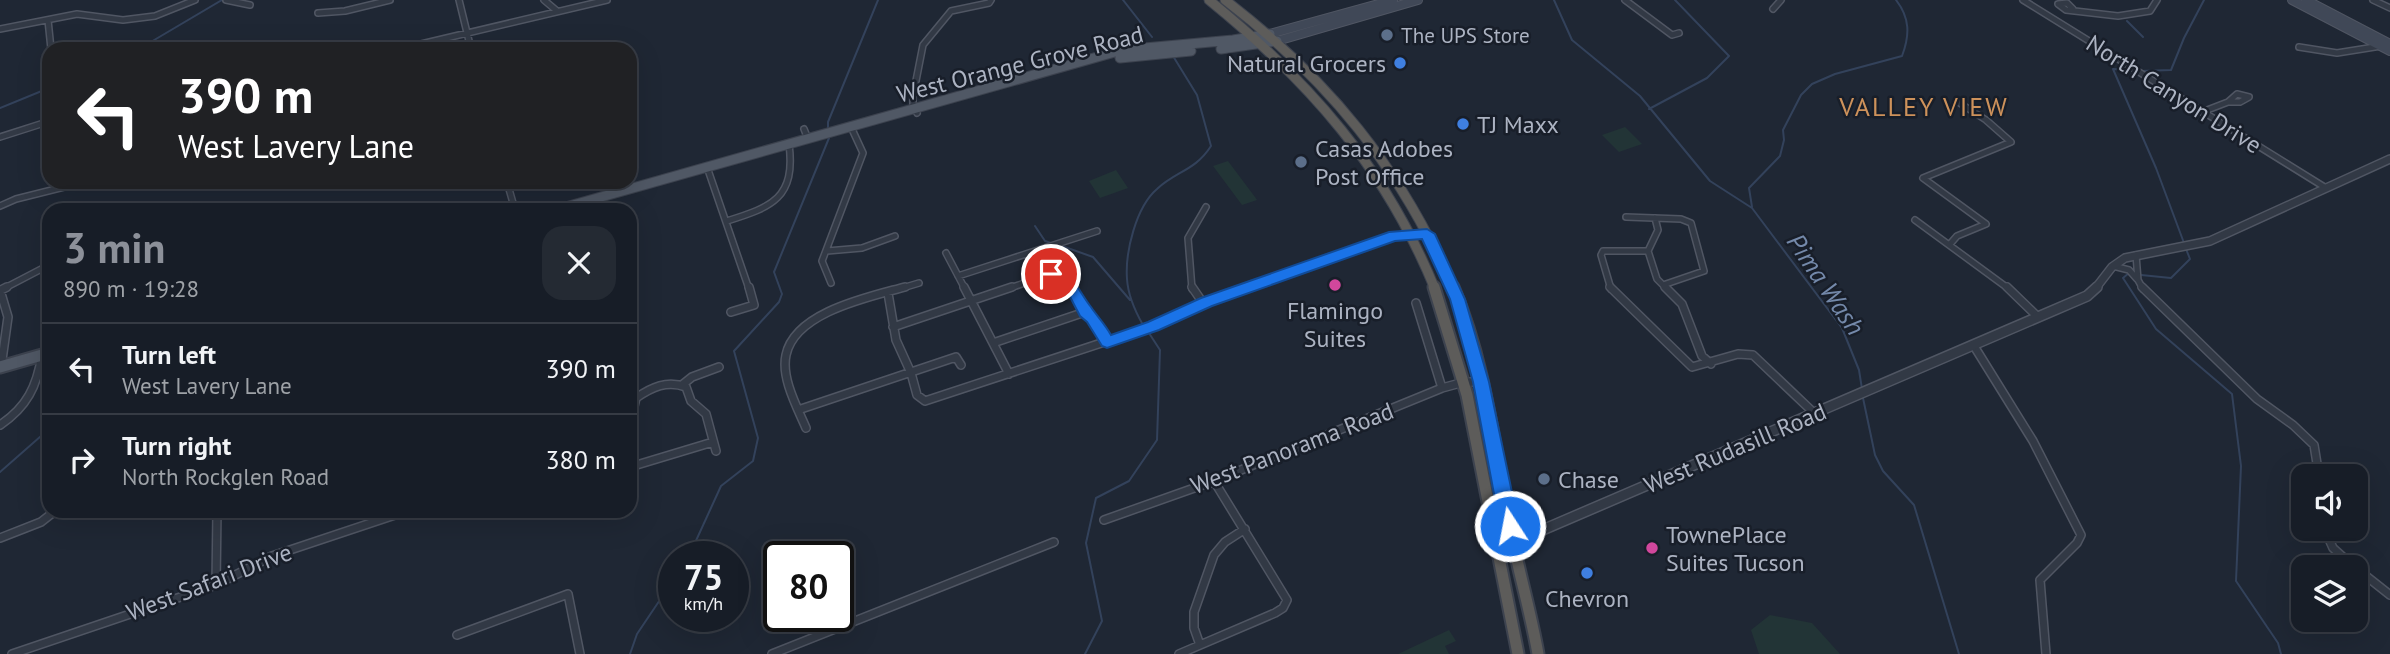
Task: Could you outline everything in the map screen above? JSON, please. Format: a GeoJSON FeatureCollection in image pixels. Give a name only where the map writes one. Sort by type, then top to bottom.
{"type":"FeatureCollection","features":[{"type":"Feature","properties":{"kind":"highway"},"geometry":{"type":"LineString","coordinates":[[1209,0],[1265,45],[1319,98],[1352,138],[1411,234],[1437,296],[1464,382],[1518,654]]}},
{"type":"Feature","properties":{"kind":"highway"},"geometry":{"type":"LineString","coordinates":[[1225,0],[1270,34],[1351,118],[1387,167],[1427,234],[1457,299],[1481,382],[1538,654]]}},
{"type":"Feature","properties":{"kind":"main road","name":"West Orange Grove Road"},"geometry":{"type":"LineString","coordinates":[[916,111],[1122,51],[1256,37],[1393,0]]}},
{"type":"Feature","properties":{"kind":"main road","name":"West Orange Grove Road"},"geometry":{"type":"LineString","coordinates":[[637,187],[789,144],[806,134],[851,127],[1125,57],[1265,45],[1418,0]]}},
{"type":"Feature","properties":{"kind":"main road"},"geometry":{"type":"LineString","coordinates":[[2292,0],[2390,51]]}},
{"type":"Feature","properties":{"kind":"main road"},"geometry":{"type":"LineString","coordinates":[[2306,0],[2390,44]]}},
{"type":"Feature","properties":{"kind":"main road","name":"West Orange Grove Road"},"geometry":{"type":"LineString","coordinates":[[580,203],[630,189]]}},
{"type":"Feature","properties":{"kind":"main road"},"geometry":{"type":"LineString","coordinates":[[1,367],[42,355]]}},
{"type":"Feature","properties":{"kind":"street"},"geometry":{"type":"LineString","coordinates":[[0,29],[77,14],[123,20],[155,16],[195,0]]}},
{"type":"Feature","properties":{"kind":"street"},"geometry":{"type":"LineString","coordinates":[[226,0],[250,5]]}},
{"type":"Feature","properties":{"kind":"street"},"geometry":{"type":"LineString","coordinates":[[318,13],[345,11],[390,0]]}},
{"type":"Feature","properties":{"kind":"street"},"geometry":{"type":"LineString","coordinates":[[458,0],[470,42]]}},
{"type":"Feature","properties":{"kind":"street"},"geometry":{"type":"LineString","coordinates":[[544,0],[557,11]]}},
{"type":"Feature","properties":{"kind":"street"},"geometry":{"type":"LineString","coordinates":[[430,42],[607,0]]}},
{"type":"Feature","properties":{"kind":"street"},"geometry":{"type":"LineString","coordinates":[[916,111],[913,96],[923,45],[951,11],[989,3],[991,0]]}},
{"type":"Feature","properties":{"kind":"street"},"geometry":{"type":"LineString","coordinates":[[1625,0],[1672,35],[1679,33]]}},
{"type":"Feature","properties":{"kind":"street"},"geometry":{"type":"LineString","coordinates":[[1773,9],[1781,0]]}},
{"type":"Feature","properties":{"kind":"street","name":"North Canyon Drive"},"geometry":{"type":"LineString","coordinates":[[2023,0],[2326,188]]}},
{"type":"Feature","properties":{"kind":"street"},"geometry":{"type":"LineString","coordinates":[[2073,9],[2106,17],[2130,17],[2150,11],[2156,1],[2148,0]]}},
{"type":"Feature","properties":{"kind":"street"},"geometry":{"type":"LineString","coordinates":[[2372,0],[2390,8]]}},
{"type":"Feature","properties":{"kind":"street"},"geometry":{"type":"LineString","coordinates":[[48,20],[50,42]]}},
{"type":"Feature","properties":{"kind":"street"},"geometry":{"type":"LineString","coordinates":[[2299,47],[2337,53],[2381,46]]}},
{"type":"Feature","properties":{"kind":"street"},"geometry":{"type":"LineString","coordinates":[[1950,244],[1957,236],[1986,224],[1923,178],[2007,146],[2011,142],[1958,102]]}},
{"type":"Feature","properties":{"kind":"street"},"geometry":{"type":"LineString","coordinates":[[2202,113],[2228,102]]}},
{"type":"Feature","properties":{"kind":"street"},"geometry":{"type":"LineString","coordinates":[[0,137],[42,123]]}},
{"type":"Feature","properties":{"kind":"street"},"geometry":{"type":"LineString","coordinates":[[831,283],[822,261],[863,153],[851,127]]}},
{"type":"Feature","properties":{"kind":"street"},"geometry":{"type":"LineString","coordinates":[[727,221],[766,209],[774,203],[789,175],[792,159],[789,144]]}},
{"type":"Feature","properties":{"kind":"street"},"geometry":{"type":"LineString","coordinates":[[2113,266],[2136,255],[2210,240],[2390,159]]}},
{"type":"Feature","properties":{"kind":"street"},"geometry":{"type":"LineString","coordinates":[[708,167],[754,305],[731,312]]}},
{"type":"Feature","properties":{"kind":"street"},"geometry":{"type":"LineString","coordinates":[[2,203],[57,189]]}},
{"type":"Feature","properties":{"kind":"street"},"geometry":{"type":"LineString","coordinates":[[1203,303],[1192,289],[1188,238],[1206,207]]}},
{"type":"Feature","properties":{"kind":"street"},"geometry":{"type":"LineString","coordinates":[[1626,217],[1688,220],[1704,271],[1663,285]]}},
{"type":"Feature","properties":{"kind":"street"},"geometry":{"type":"LineString","coordinates":[[1655,218],[1658,230],[1648,251],[1657,279],[1682,304],[1702,356],[1711,364]]}},
{"type":"Feature","properties":{"kind":"street"},"geometry":{"type":"LineString","coordinates":[[1915,220],[2007,287],[2038,317]]}},
{"type":"Feature","properties":{"kind":"street"},"geometry":{"type":"LineString","coordinates":[[958,276],[1097,231]]}},
{"type":"Feature","properties":{"kind":"street"},"geometry":{"type":"LineString","coordinates":[[888,293],[893,327],[917,395],[925,401],[1142,330],[1203,303],[1394,236],[1427,234]]}},
{"type":"Feature","properties":{"kind":"street"},"geometry":{"type":"LineString","coordinates":[[827,251],[862,247],[895,236]]}},
{"type":"Feature","properties":{"kind":"street"},"geometry":{"type":"LineString","coordinates":[[1648,251],[1608,250],[1601,256],[1611,290],[1692,367],[1711,364],[1743,352],[1753,355],[1814,413]]}},
{"type":"Feature","properties":{"kind":"street"},"geometry":{"type":"LineString","coordinates":[[946,253],[1009,374]]}},
{"type":"Feature","properties":{"kind":"street"},"geometry":{"type":"LineString","coordinates":[[1027,254],[1043,271],[1073,288],[1085,312],[1107,342]]}},
{"type":"Feature","properties":{"kind":"street"},"geometry":{"type":"LineString","coordinates":[[2136,255],[2138,282]]}},
{"type":"Feature","properties":{"kind":"street"},"geometry":{"type":"LineString","coordinates":[[2113,266],[2129,270],[2145,293],[2257,399],[2293,425],[2314,445],[2317,464]]}},
{"type":"Feature","properties":{"kind":"street","name":"West Rudasill Road"},"geometry":{"type":"LineString","coordinates":[[1496,550],[2087,296],[2103,282],[2113,266]]}},
{"type":"Feature","properties":{"kind":"street"},"geometry":{"type":"LineString","coordinates":[[1,367],[9,314],[1,290],[42,269]]}},
{"type":"Feature","properties":{"kind":"street"},"geometry":{"type":"LineString","coordinates":[[893,327],[1051,274]]}},
{"type":"Feature","properties":{"kind":"street"},"geometry":{"type":"LineString","coordinates":[[806,428],[798,410],[788,372],[786,355],[792,338],[826,313],[919,283]]}},
{"type":"Feature","properties":{"kind":"street"},"geometry":{"type":"LineString","coordinates":[[1416,303],[1442,388]]}},
{"type":"Feature","properties":{"kind":"street"},"geometry":{"type":"LineString","coordinates":[[993,343],[1085,312]]}},
{"type":"Feature","properties":{"kind":"street"},"geometry":{"type":"LineString","coordinates":[[1974,345],[2033,441],[2081,535],[2077,543],[2040,580],[2046,654]]}},
{"type":"Feature","properties":{"kind":"street"},"geometry":{"type":"LineString","coordinates":[[798,410],[957,357],[961,365]]}},
{"type":"Feature","properties":{"kind":"street"},"geometry":{"type":"LineString","coordinates":[[682,385],[692,377],[719,367]]}},
{"type":"Feature","properties":{"kind":"street"},"geometry":{"type":"LineString","coordinates":[[0,425],[26,403],[38,385],[42,370]]}},
{"type":"Feature","properties":{"kind":"street","name":"West Panorama Road"},"geometry":{"type":"LineString","coordinates":[[1104,520],[1214,481],[1442,388],[1464,382],[1481,382]]}},
{"type":"Feature","properties":{"kind":"street"},"geometry":{"type":"LineString","coordinates":[[637,398],[666,383],[685,387],[691,401],[706,414],[716,451]]}},
{"type":"Feature","properties":{"kind":"street"},"geometry":{"type":"LineString","coordinates":[[637,465],[713,442]]}},
{"type":"Feature","properties":{"kind":"street"},"geometry":{"type":"LineString","coordinates":[[1179,654],[1289,605],[1285,593],[1214,481]]}},
{"type":"Feature","properties":{"kind":"street"},"geometry":{"type":"LineString","coordinates":[[0,538],[46,518]]}},
{"type":"Feature","properties":{"kind":"street"},"geometry":{"type":"LineString","coordinates":[[216,584],[217,518]]}},
{"type":"Feature","properties":{"kind":"street","name":"West Safari Drive"},"geometry":{"type":"LineString","coordinates":[[12,654],[216,584],[272,556],[386,518]]}},
{"type":"Feature","properties":{"kind":"street"},"geometry":{"type":"LineString","coordinates":[[1200,645],[1194,628],[1194,612],[1214,555],[1224,542],[1245,529]]}},
{"type":"Feature","properties":{"kind":"street"},"geometry":{"type":"LineString","coordinates":[[2330,541],[2341,555]]}},
{"type":"Feature","properties":{"kind":"street"},"geometry":{"type":"LineString","coordinates":[[772,654],[1054,542]]}},
{"type":"Feature","properties":{"kind":"street"},"geometry":{"type":"LineString","coordinates":[[2368,578],[2390,595]]}},
{"type":"Feature","properties":{"kind":"street"},"geometry":{"type":"LineString","coordinates":[[457,635],[568,594],[579,654]]}},
{"type":"Feature","properties":{"kind":"shaded area"},"geometry":{"type":"Polygon","coordinates":[[[1625,127],[1642,144],[1619,152],[1602,135],[1625,127]]]}},
{"type":"Feature","properties":{"kind":"shaded area"},"geometry":{"type":"Polygon","coordinates":[[[1228,161],[1257,200],[1242,205],[1213,166],[1228,161]]]}},
{"type":"Feature","properties":{"kind":"shaded area"},"geometry":{"type":"Polygon","coordinates":[[[1116,170],[1128,188],[1100,198],[1089,181],[1116,170]]]}},
{"type":"Feature","properties":{"kind":"shaded area"},"geometry":{"type":"Polygon","coordinates":[[[1770,615],[1812,623],[1840,654],[1759,654],[1751,630],[1770,615]]]}},
{"type":"Feature","properties":{"kind":"shaded area"},"geometry":{"type":"Polygon","coordinates":[[[1449,630],[1456,641],[1445,646],[1449,654],[1398,654],[1449,630]]]}},
{"type":"Feature","properties":{"kind":"waterway"},"geometry":{"type":"LineString","coordinates":[[151,42],[222,0]]}},
{"type":"Feature","properties":{"kind":"waterway"},"geometry":{"type":"LineString","coordinates":[[828,129],[828,122],[878,0]]}},
{"type":"Feature","properties":{"kind":"waterway"},"geometry":{"type":"LineString","coordinates":[[1123,0],[1152,37]]}},
{"type":"Feature","properties":{"kind":"waterway","name":"Pima Wash"},"geometry":{"type":"LineString","coordinates":[[1554,0],[1572,40],[1640,96],[1650,108]]}},
{"type":"Feature","properties":{"kind":"waterway"},"geometry":{"type":"LineString","coordinates":[[1650,108],[1707,78],[1729,56],[1675,0]]}},
{"type":"Feature","properties":{"kind":"waterway"},"geometry":{"type":"LineString","coordinates":[[1752,207],[1749,188],[1780,156],[1784,140],[1783,130],[1801,95],[1812,84],[1835,74],[1902,56],[1907,27],[1904,13],[1896,0]]}},
{"type":"Feature","properties":{"kind":"waterway"},"geometry":{"type":"LineString","coordinates":[[2141,71],[2171,70],[2204,0]]}},
{"type":"Feature","properties":{"kind":"waterway"},"geometry":{"type":"LineString","coordinates":[[2127,21],[2143,37]]}},
{"type":"Feature","properties":{"kind":"waterway"},"geometry":{"type":"LineString","coordinates":[[1143,325],[1132,303],[1127,279],[1133,231],[1143,207],[1157,189],[1192,166],[1211,146],[1197,95],[1173,56]]}},
{"type":"Feature","properties":{"kind":"waterway"},"geometry":{"type":"LineString","coordinates":[[2132,70],[2113,69],[2156,168],[2184,243]]}},
{"type":"Feature","properties":{"kind":"waterway"},"geometry":{"type":"LineString","coordinates":[[0,108],[42,91]]}},
{"type":"Feature","properties":{"kind":"waterway","name":"Pima Wash"},"geometry":{"type":"LineString","coordinates":[[1650,108],[1710,181],[1752,208],[1842,328],[1859,370],[1862,389]]}},
{"type":"Feature","properties":{"kind":"waterway"},"geometry":{"type":"LineString","coordinates":[[696,541],[721,486],[753,461],[758,438],[734,351],[779,302],[782,294],[774,272],[829,138]]}},
{"type":"Feature","properties":{"kind":"waterway"},"geometry":{"type":"LineString","coordinates":[[1035,226],[1045,241],[1051,243]]}},
{"type":"Feature","properties":{"kind":"waterway"},"geometry":{"type":"LineString","coordinates":[[1062,246],[1093,257],[1130,300]]}},
{"type":"Feature","properties":{"kind":"waterway"},"geometry":{"type":"LineString","coordinates":[[2141,275],[2171,278],[2190,259],[2186,249]]}},
{"type":"Feature","properties":{"kind":"waterway"},"geometry":{"type":"LineString","coordinates":[[2129,273],[2123,278],[2156,329],[2232,394],[2241,466],[2236,581],[2278,643],[2281,654]]}},
{"type":"Feature","properties":{"kind":"waterway"},"geometry":{"type":"LineString","coordinates":[[1085,654],[1102,621],[1086,543],[1096,498],[1129,481],[1157,440],[1160,350],[1147,330]]}},
{"type":"Feature","properties":{"kind":"waterway","name":"Pima Wash"},"geometry":{"type":"LineString","coordinates":[[1863,398],[1875,455],[1883,471],[1914,505],[1959,654]]}},
{"type":"Feature","properties":{"kind":"waterway"},"geometry":{"type":"LineString","coordinates":[[0,472],[42,435]]}},
{"type":"Feature","properties":{"kind":"waterway"},"geometry":{"type":"LineString","coordinates":[[630,654],[637,634],[658,603]]}},
{"type":"Feature","properties":{"kind":"place","name":"The UPS Store"},"geometry":{"type":"Point","coordinates":[1387,35]}},
{"type":"Feature","properties":{"kind":"place","name":"Natural Grocers"},"geometry":{"type":"Point","coordinates":[1400,63]}},
{"type":"Feature","properties":{"kind":"place","name":"TJ Maxx"},"geometry":{"type":"Point","coordinates":[1463,124]}},
{"type":"Feature","properties":{"kind":"place","name":"Casas Adobes Post Office"},"geometry":{"type":"Point","coordinates":[1301,162]}},
{"type":"Feature","properties":{"kind":"place","name":"Flamingo Suites"},"geometry":{"type":"Point","coordinates":[1335,285]}},
{"type":"Feature","properties":{"kind":"place","name":"Chase"},"geometry":{"type":"Point","coordinates":[1544,479]}},
{"type":"Feature","properties":{"kind":"place","name":"TownePlace Suites Tucson"},"geometry":{"type":"Point","coordinates":[1652,548]}},
{"type":"Feature","properties":{"kind":"place","name":"Chevron"},"geometry":{"type":"Point","coordinates":[1587,573]}},
{"type":"Feature","properties":{"kind":"district","name":"VALLEY VIEW"},"geometry":{"type":"Point","coordinates":[1924,106]}},
{"type":"Feature","properties":{"kind":"route"},"geometry":{"type":"LineString","coordinates":[[1051,274],[1063,279],[1073,288],[1085,312],[1107,342],[1153,326],[1206,302],[1394,236],[1427,234],[1457,299],[1481,382],[1510,526]]}}]}
